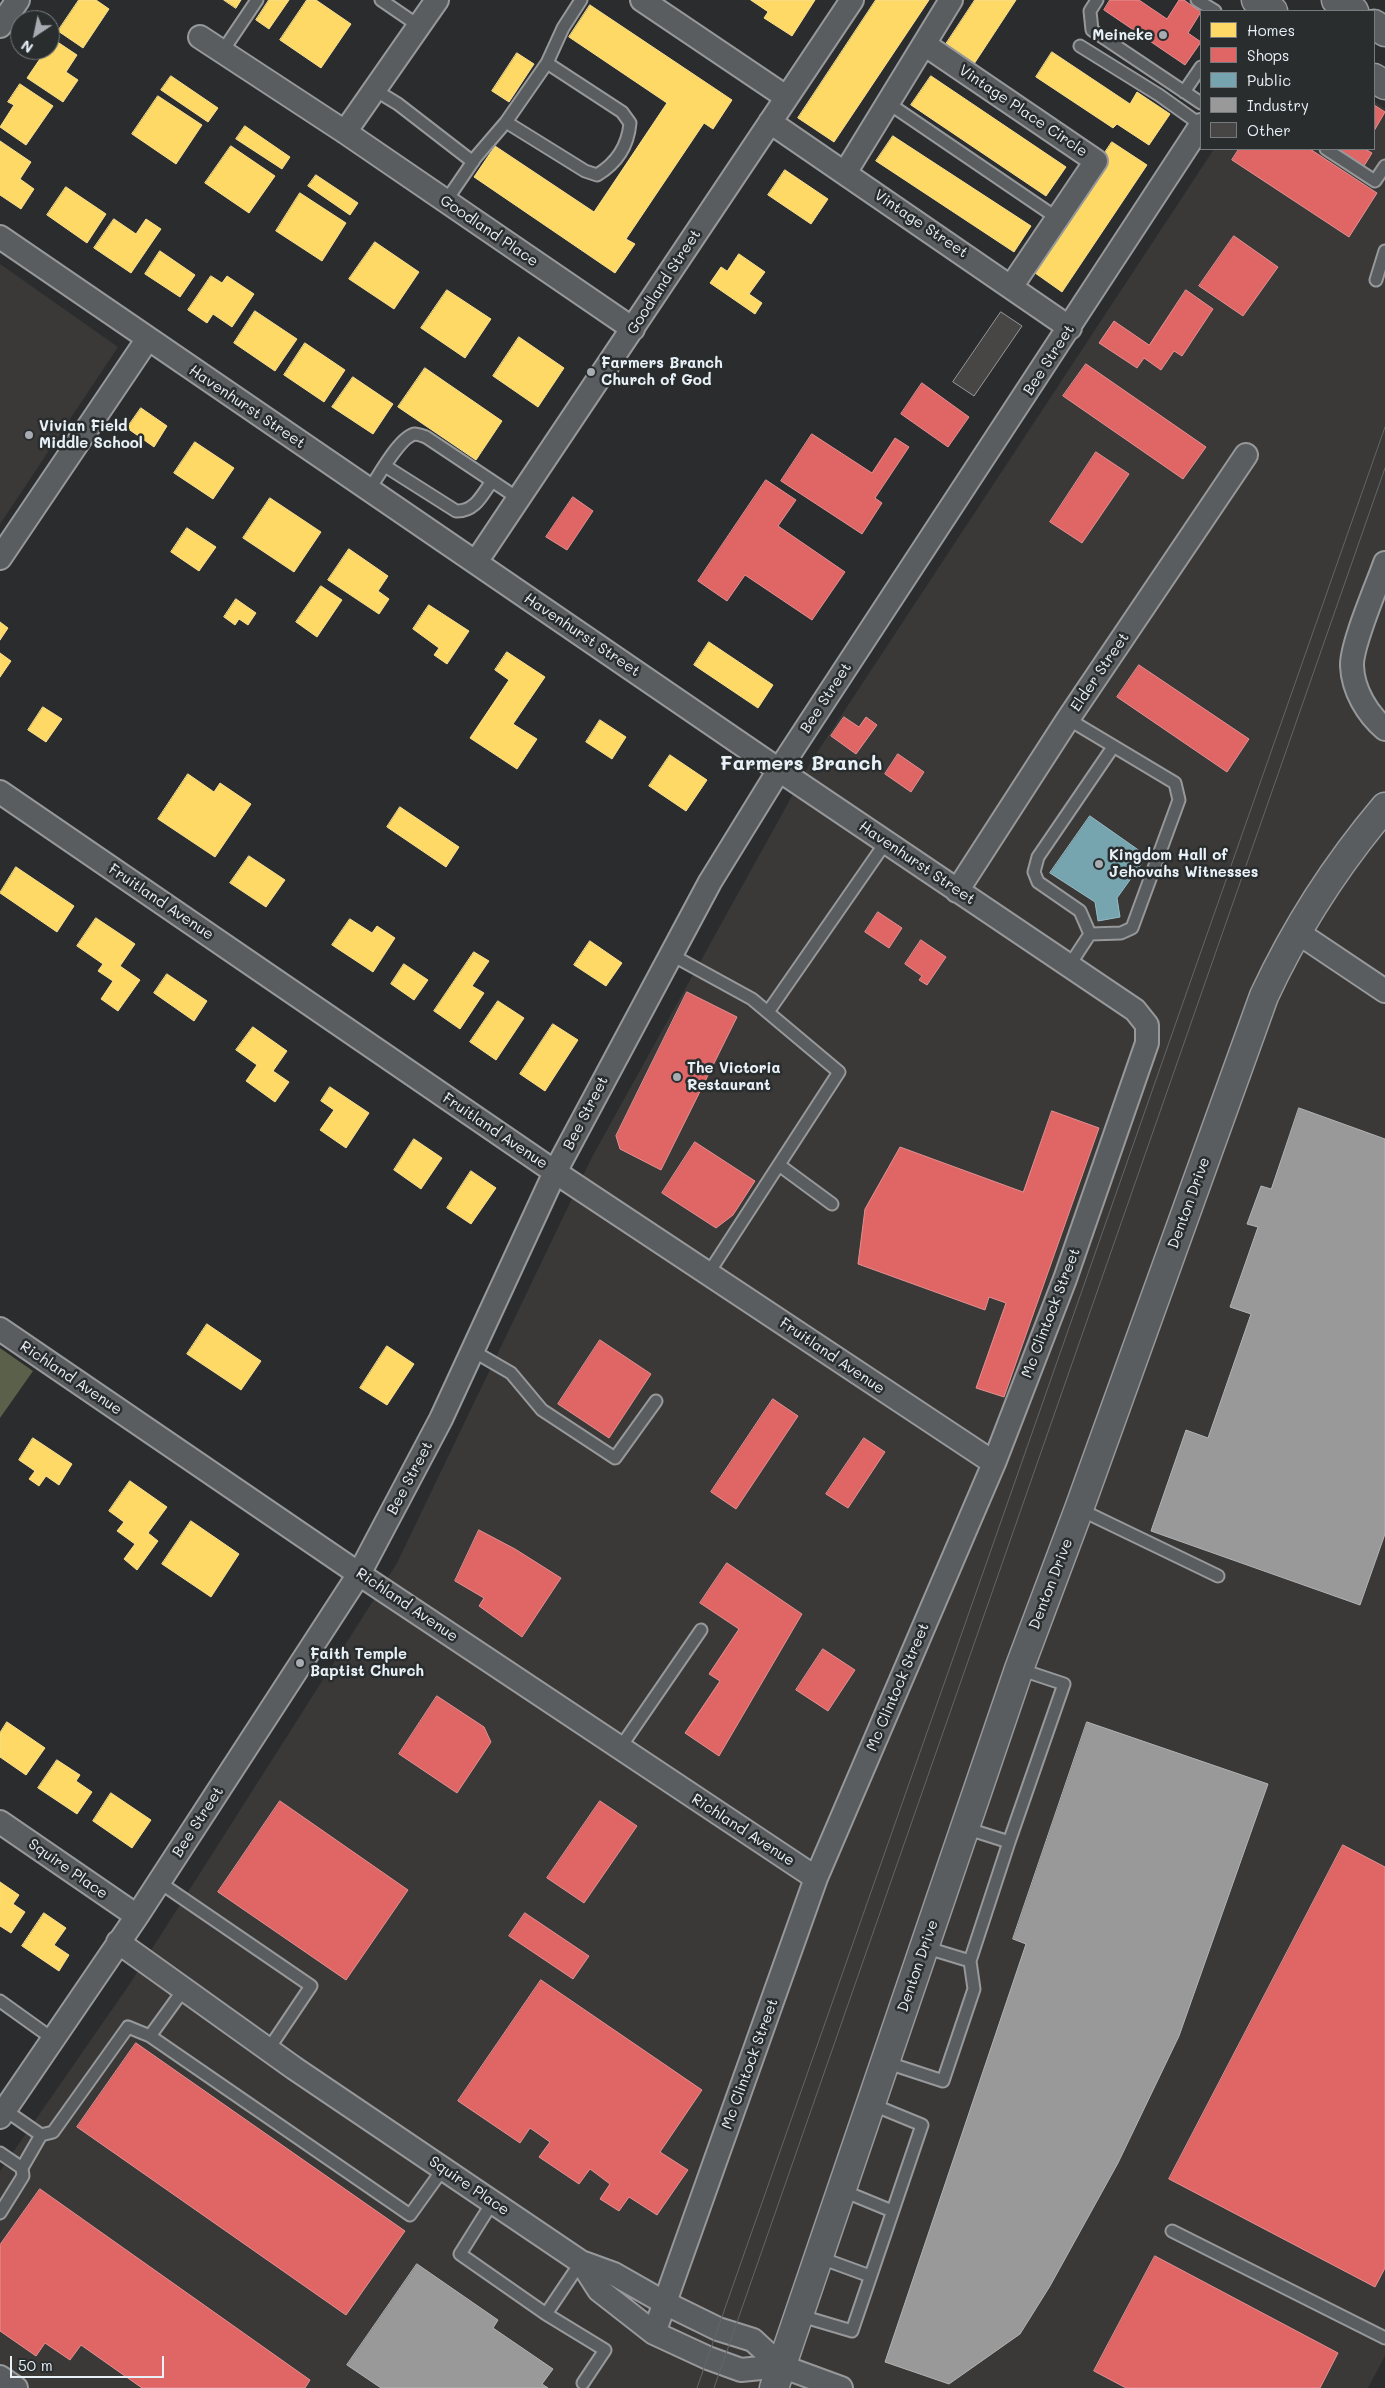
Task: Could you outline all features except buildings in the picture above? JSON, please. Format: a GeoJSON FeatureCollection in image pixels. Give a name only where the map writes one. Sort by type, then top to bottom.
{"type":"FeatureCollection","features":[{"type":"Feature","properties":{"kind":"street"},"geometry":{"type":"LineString","coordinates":[[0,26],[18,0]]}},
{"type":"Feature","properties":{"kind":"street"},"geometry":{"type":"LineString","coordinates":[[345,132],[437,0]]}},
{"type":"Feature","properties":{"kind":"street"},"geometry":{"type":"LineString","coordinates":[[642,0],[786,97]]}},
{"type":"Feature","properties":{"kind":"street","name":"Goodland Street"},"geometry":{"type":"LineString","coordinates":[[476,562],[852,0]]}},
{"type":"Feature","properties":{"kind":"street"},"geometry":{"type":"LineString","coordinates":[[845,173],[951,0]]}},
{"type":"Feature","properties":{"kind":"street"},"geometry":{"type":"LineString","coordinates":[[1256,0],[1272,10]]}},
{"type":"Feature","properties":{"kind":"street"},"geometry":{"type":"LineString","coordinates":[[1336,0],[1352,10]]}},
{"type":"Feature","properties":{"kind":"street","name":"Goodland Place"},"geometry":{"type":"LineString","coordinates":[[200,37],[345,132],[633,329]]}},
{"type":"Feature","properties":{"kind":"street","name":"Vintage Place Circle"},"geometry":{"type":"LineString","coordinates":[[924,44],[1096,161],[1011,287]]}},
{"type":"Feature","properties":{"kind":"street","name":"Vintage Street"},"geometry":{"type":"LineString","coordinates":[[770,122],[1070,328]]}},
{"type":"Feature","properties":{"kind":"street","name":"Bee Street"},"geometry":{"type":"LineString","coordinates":[[2,2114],[137,1916],[359,1574],[441,1419],[555,1172],[710,882],[779,770],[1070,328],[1200,127]]}},
{"type":"Feature","properties":{"kind":"street","name":"Havenhurst Street"},"geometry":{"type":"LineString","coordinates":[[0,237],[147,340],[957,891],[1136,1010],[1147,1025],[1147,1043]]}},
{"type":"Feature","properties":{"kind":"street"},"geometry":{"type":"LineString","coordinates":[[0,558],[147,340]]}},
{"type":"Feature","properties":{"kind":"street","name":"Elder Street"},"geometry":{"type":"LineString","coordinates":[[957,891],[1068,719],[1246,455]]}},
{"type":"Feature","properties":{"kind":"street"},"geometry":{"type":"LineString","coordinates":[[1385,563],[1356,646],[1352,664],[1355,685],[1366,709],[1385,729]]}},
{"type":"Feature","properties":{"kind":"street","name":"Fruitland Avenue"},"geometry":{"type":"LineString","coordinates":[[0,792],[555,1172],[994,1463]]}},
{"type":"Feature","properties":{"kind":"street","name":"Denton Drive"},"geometry":{"type":"LineString","coordinates":[[777,2377],[1019,1670],[1080,1509],[1264,996],[1296,932],[1344,858],[1385,807]]}},
{"type":"Feature","properties":{"kind":"street"},"geometry":{"type":"LineString","coordinates":[[1296,932],[1385,991]]}},
{"type":"Feature","properties":{"kind":"street","name":"Mc Clintock Street"},"geometry":{"type":"LineString","coordinates":[[654,2333],[816,1878],[994,1463],[1065,1279],[1147,1043]]}},
{"type":"Feature","properties":{"kind":"street","name":"Richland Avenue"},"geometry":{"type":"LineString","coordinates":[[0,1329],[359,1574],[816,1878]]}},
{"type":"Feature","properties":{"kind":"street","name":"Squire Place"},"geometry":{"type":"LineString","coordinates":[[0,1822],[137,1916]]}},
{"type":"Feature","properties":{"kind":"street","name":"Squire Place"},"geometry":{"type":"LineString","coordinates":[[118,1942],[268,2050],[581,2262],[614,2274],[665,2303],[718,2329],[753,2340],[777,2377],[841,2388]]}},
{"type":"Feature","properties":{"kind":"street"},"geometry":{"type":"LineString","coordinates":[[581,2262],[599,2290],[654,2333],[708,2358],[741,2370],[777,2377]]}},
{"type":"Feature","properties":{"kind":"street"},"geometry":{"type":"LineString","coordinates":[[0,2378],[16,2388]]}},
{"type":"Feature","properties":{"kind":"lane"},"geometry":{"type":"LineString","coordinates":[[222,52],[257,0]]}},
{"type":"Feature","properties":{"kind":"lane"},"geometry":{"type":"LineString","coordinates":[[381,0],[419,26]]}},
{"type":"Feature","properties":{"kind":"lane"},"geometry":{"type":"LineString","coordinates":[[446,201],[472,162],[506,122],[548,64],[563,28],[581,0]]}},
{"type":"Feature","properties":{"kind":"lane"},"geometry":{"type":"LineString","coordinates":[[1097,0],[1090,11],[1092,30],[1200,102]]}},
{"type":"Feature","properties":{"kind":"lane"},"geometry":{"type":"LineString","coordinates":[[1198,0],[1213,10]]}},
{"type":"Feature","properties":{"kind":"lane"},"geometry":{"type":"LineString","coordinates":[[1080,46],[1159,95],[1200,124]]}},
{"type":"Feature","properties":{"kind":"lane"},"geometry":{"type":"LineString","coordinates":[[506,122],[585,171],[597,175],[610,167],[622,152],[629,138],[630,123],[622,112],[548,64]]}},
{"type":"Feature","properties":{"kind":"lane"},"geometry":{"type":"LineString","coordinates":[[1184,92],[1200,68]]}},
{"type":"Feature","properties":{"kind":"lane"},"geometry":{"type":"LineString","coordinates":[[375,90],[398,104],[472,162]]}},
{"type":"Feature","properties":{"kind":"lane"},"geometry":{"type":"LineString","coordinates":[[888,103],[1057,218]]}},
{"type":"Feature","properties":{"kind":"lane"},"geometry":{"type":"LineString","coordinates":[[1328,150],[1374,181],[1385,166]]}},
{"type":"Feature","properties":{"kind":"lane"},"geometry":{"type":"LineString","coordinates":[[1376,280],[1385,251]]}},
{"type":"Feature","properties":{"kind":"lane"},"geometry":{"type":"LineString","coordinates":[[369,490],[400,444],[408,436],[416,434],[426,437],[519,499]]}},
{"type":"Feature","properties":{"kind":"lane"},"geometry":{"type":"LineString","coordinates":[[385,466],[445,506],[456,510],[466,511],[474,506],[492,481]]}},
{"type":"Feature","properties":{"kind":"lane"},"geometry":{"type":"LineString","coordinates":[[1068,719],[1113,748],[1175,783],[1179,800],[1132,928],[1121,933],[1090,934]]}},
{"type":"Feature","properties":{"kind":"lane"},"geometry":{"type":"LineString","coordinates":[[1090,934],[1080,911],[1038,882],[1034,872],[1038,858],[1113,748]]}},
{"type":"Feature","properties":{"kind":"lane"},"geometry":{"type":"LineString","coordinates":[[768,1012],[886,842]]}},
{"type":"Feature","properties":{"kind":"lane"},"geometry":{"type":"LineString","coordinates":[[1069,966],[1090,934]]}},
{"type":"Feature","properties":{"kind":"lane"},"geometry":{"type":"LineString","coordinates":[[670,954],[752,999],[839,1072],[708,1274]]}},
{"type":"Feature","properties":{"kind":"lane"},"geometry":{"type":"LineString","coordinates":[[779,1166],[832,1204]]}},
{"type":"Feature","properties":{"kind":"lane"},"geometry":{"type":"LineString","coordinates":[[473,1351],[511,1373],[542,1410],[615,1458],[656,1401]]}},
{"type":"Feature","properties":{"kind":"lane"},"geometry":{"type":"LineString","coordinates":[[1080,1509],[1218,1576]]}},
{"type":"Feature","properties":{"kind":"lane"},"geometry":{"type":"LineString","coordinates":[[620,1748],[701,1630]]}},
{"type":"Feature","properties":{"kind":"lane"},"geometry":{"type":"LineString","coordinates":[[885,2062],[943,2081],[974,1989],[970,1960],[1064,1684],[1019,1670]]}},
{"type":"Feature","properties":{"kind":"lane"},"geometry":{"type":"LineString","coordinates":[[965,1828],[1009,1842]]}},
{"type":"Feature","properties":{"kind":"lane"},"geometry":{"type":"LineString","coordinates":[[159,1882],[311,1986],[268,2050]]}},
{"type":"Feature","properties":{"kind":"lane"},"geometry":{"type":"LineString","coordinates":[[924,1948],[970,1960]]}},
{"type":"Feature","properties":{"kind":"lane"},"geometry":{"type":"LineString","coordinates":[[150,2036],[184,1989]]}},
{"type":"Feature","properties":{"kind":"lane"},"geometry":{"type":"LineString","coordinates":[[0,2001],[53,2038]]}},
{"type":"Feature","properties":{"kind":"lane"},"geometry":{"type":"LineString","coordinates":[[22,2168],[41,2136],[53,2132],[128,2028],[150,2036],[410,2215],[444,2169]]}},
{"type":"Feature","properties":{"kind":"lane"},"geometry":{"type":"LineString","coordinates":[[798,2315],[852,2331],[922,2125],[871,2104]]}},
{"type":"Feature","properties":{"kind":"lane"},"geometry":{"type":"LineString","coordinates":[[2,2114],[41,2136]]}},
{"type":"Feature","properties":{"kind":"lane"},"geometry":{"type":"LineString","coordinates":[[0,2153],[22,2168],[24,2176],[0,2212]]}},
{"type":"Feature","properties":{"kind":"lane"},"geometry":{"type":"LineString","coordinates":[[841,2190],[892,2211]]}},
{"type":"Feature","properties":{"kind":"lane"},"geometry":{"type":"LineString","coordinates":[[492,2202],[460,2254],[546,2314],[605,2350],[583,2383]]}},
{"type":"Feature","properties":{"kind":"lane"},"geometry":{"type":"LineString","coordinates":[[1172,2231],[1385,2338]]}},
{"type":"Feature","properties":{"kind":"lane"},"geometry":{"type":"LineString","coordinates":[[818,2257],[870,2276]]}},
{"type":"Feature","properties":{"kind":"lane"},"geometry":{"type":"LineString","coordinates":[[546,2314],[581,2262]]}},
{"type":"Feature","properties":{"kind":"shaded area"},"geometry":{"type":"Polygon","coordinates":[[[1375,102],[1385,109],[1385,2356],[1368,2388],[0,2388],[0,2171],[129,1985],[397,1563],[592,1157],[812,760],[1213,150],[1375,150],[1375,102]]]}},
{"type":"Feature","properties":{"kind":"shaded area","name":"Vivian Field Middle School"},"geometry":{"type":"Polygon","coordinates":[[[0,264],[118,347],[0,524],[0,264]]]}},
{"type":"Feature","properties":{"kind":"green space"},"geometry":{"type":"Polygon","coordinates":[[[0,1348],[33,1371],[0,1418],[0,1348]]]}},
{"type":"Feature","properties":{"kind":"tram line"},"geometry":{"type":"LineString","coordinates":[[697,2388],[1385,427]]}},
{"type":"Feature","properties":{"kind":"tram line"},"geometry":{"type":"LineString","coordinates":[[714,2388],[1385,468]]}},
{"type":"Feature","properties":{"kind":"place","name":"Meineke"},"geometry":{"type":"Point","coordinates":[1163,35]}},
{"type":"Feature","properties":{"kind":"place","name":"Farmers Branch Church of God"},"geometry":{"type":"Point","coordinates":[591,372]}},
{"type":"Feature","properties":{"kind":"place","name":"Vivian Field Middle School"},"geometry":{"type":"Point","coordinates":[29,435]}},
{"type":"Feature","properties":{"kind":"place","name":"Kingdom Hall of Jehovahs Witnesses"},"geometry":{"type":"Point","coordinates":[1099,864]}},
{"type":"Feature","properties":{"kind":"place","name":"The Victoria Restaurant"},"geometry":{"type":"Point","coordinates":[677,1077]}},
{"type":"Feature","properties":{"kind":"place","name":"Faith Temple Baptist Church"},"geometry":{"type":"Point","coordinates":[300,1663]}},
{"type":"Feature","properties":{"kind":"district","name":"Farmers Branch"},"geometry":{"type":"Point","coordinates":[801,764]}}]}
